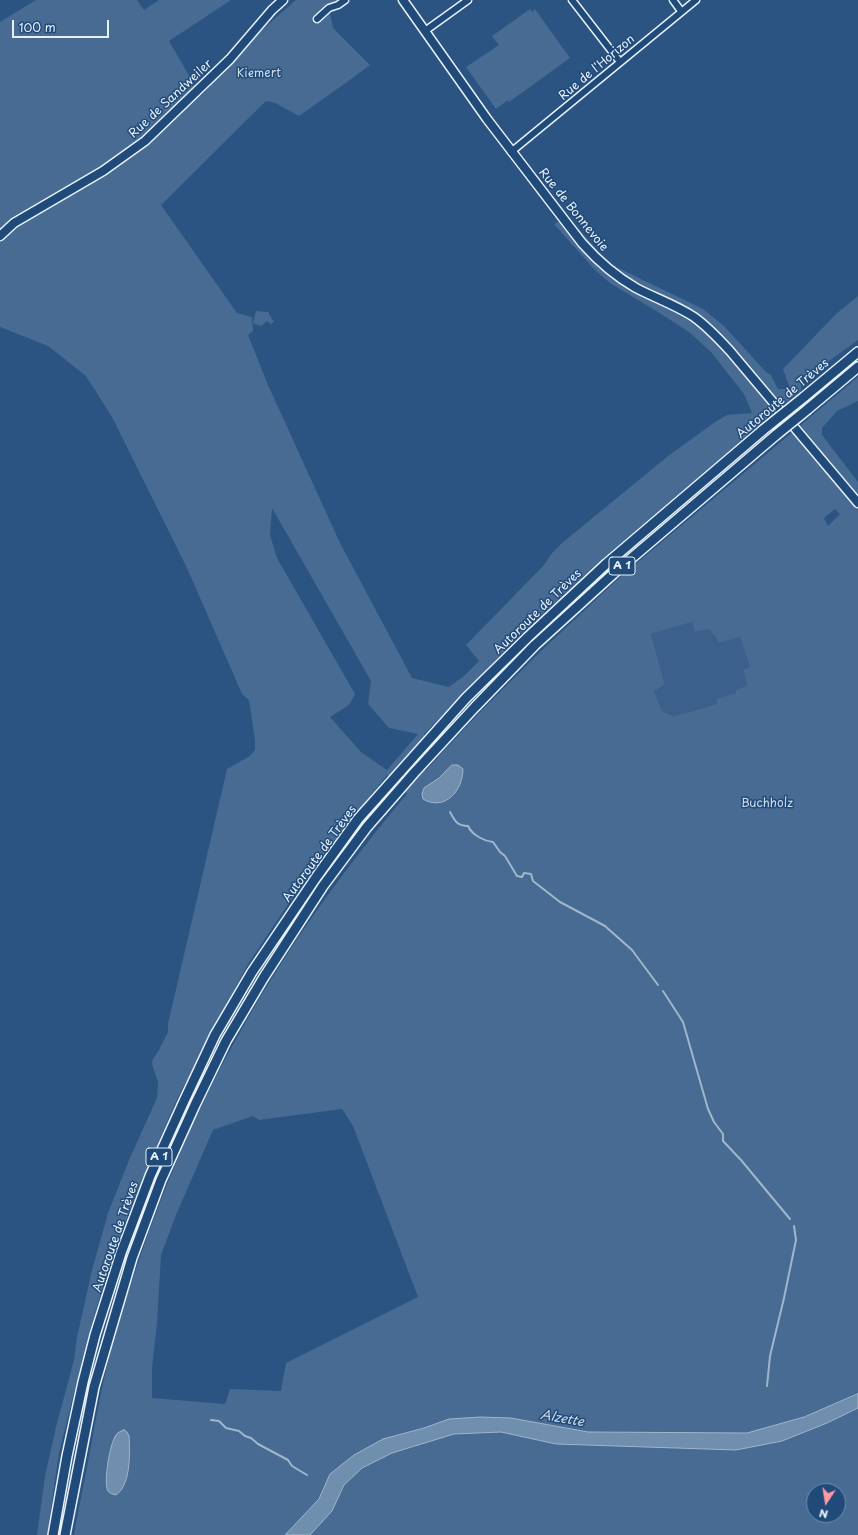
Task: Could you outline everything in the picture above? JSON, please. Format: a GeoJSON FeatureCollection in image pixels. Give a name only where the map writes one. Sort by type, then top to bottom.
{"type":"FeatureCollection","features":[{"type":"Feature","properties":{"kind":"highway","name":"Autoroute de Trèves"},"geometry":{"type":"LineString","coordinates":[[54,1535],[67,1456],[95,1335],[121,1253],[150,1176],[215,1035],[252,972],[317,876],[358,820],[466,698],[528,637],[606,564],[763,430],[858,352]]}},
{"type":"Feature","properties":{"kind":"highway","name":"Autoroute de Trèves"},"geometry":{"type":"LineString","coordinates":[[65,1535],[94,1387],[132,1258],[161,1180],[226,1041],[264,977],[323,886],[414,772],[535,646],[613,574],[858,367]]}},
{"type":"Feature","properties":{"kind":"main road","name":"Rue de Sandweiler"},"geometry":{"type":"LineString","coordinates":[[0,236],[14,223],[103,171],[145,141],[230,59],[272,10],[283,0]]}},
{"type":"Feature","properties":{"kind":"main road","name":"Rue de Bonnevoie"},"geometry":{"type":"LineString","coordinates":[[403,0],[512,152],[582,243],[598,260],[623,280],[636,288],[675,306],[694,317],[710,330],[730,351],[858,503]]}},
{"type":"Feature","properties":{"kind":"street"},"geometry":{"type":"LineString","coordinates":[[317,20],[329,8],[338,5],[345,0]]}},
{"type":"Feature","properties":{"kind":"street"},"geometry":{"type":"LineString","coordinates":[[425,30],[468,0]]}},
{"type":"Feature","properties":{"kind":"street"},"geometry":{"type":"LineString","coordinates":[[572,0],[620,62]]}},
{"type":"Feature","properties":{"kind":"street"},"geometry":{"type":"LineString","coordinates":[[672,0],[681,12]]}},
{"type":"Feature","properties":{"kind":"street","name":"Rue de l'Horizon"},"geometry":{"type":"LineString","coordinates":[[512,152],[696,0]]}},
{"type":"Feature","properties":{"kind":"shaded area"},"geometry":{"type":"Polygon","coordinates":[[[692,622],[695,632],[708,629],[716,637],[718,643],[740,636],[750,667],[749,686],[736,690],[736,693],[716,699],[717,704],[674,716],[662,711],[654,691],[665,685],[651,634],[692,622]]]}},
{"type":"Feature","properties":{"kind":"shaded area"},"geometry":{"type":"Polygon","coordinates":[[[452,765],[458,765],[463,769],[460,784],[451,797],[439,803],[423,799],[422,794],[424,788],[439,778],[452,765]]]}},
{"type":"Feature","properties":{"kind":"shaded area","name":"Alzette"},"geometry":{"type":"Polygon","coordinates":[[[858,1394],[858,1408],[827,1423],[782,1441],[736,1450],[556,1444],[501,1432],[454,1434],[392,1453],[362,1468],[344,1485],[332,1511],[310,1535],[285,1535],[319,1499],[330,1474],[354,1455],[383,1439],[424,1428],[449,1419],[480,1417],[511,1418],[588,1432],[747,1433],[804,1417],[858,1394]]]}},
{"type":"Feature","properties":{"kind":"shaded area"},"geometry":{"type":"Polygon","coordinates":[[[124,1430],[129,1436],[130,1451],[128,1468],[124,1484],[116,1495],[108,1491],[106,1480],[114,1439],[118,1433],[124,1430]]]}},
{"type":"Feature","properties":{"kind":"green space"},"geometry":{"type":"Polygon","coordinates":[[[36,0],[137,0],[144,10],[159,0],[231,0],[169,41],[201,96],[263,29],[296,0],[340,0],[341,2],[329,8],[333,28],[370,65],[299,116],[275,103],[266,101],[161,205],[237,313],[252,317],[253,331],[248,335],[268,385],[340,543],[412,678],[449,687],[464,676],[479,661],[466,645],[544,565],[553,552],[562,543],[668,456],[715,422],[727,415],[752,413],[744,394],[711,352],[689,332],[610,283],[595,270],[554,224],[568,217],[598,251],[614,266],[703,309],[724,326],[766,372],[771,375],[778,389],[790,389],[783,369],[836,314],[858,296],[858,340],[801,381],[801,390],[602,559],[522,633],[424,734],[425,771],[480,712],[541,651],[619,578],[858,377],[858,401],[837,411],[822,428],[822,435],[858,482],[858,1394],[855,1396],[804,1417],[747,1433],[588,1432],[511,1418],[480,1417],[449,1419],[424,1428],[330,1474],[319,1499],[285,1535],[74,1535],[99,1403],[112,1346],[140,1256],[169,1180],[220,1069],[276,971],[296,940],[339,880],[407,794],[387,775],[313,867],[248,964],[178,1097],[133,1201],[107,1273],[89,1333],[59,1453],[47,1535],[37,1535],[45,1476],[56,1427],[74,1360],[77,1337],[92,1270],[108,1213],[129,1160],[157,1098],[158,1082],[152,1064],[153,1059],[168,1032],[168,1024],[227,769],[250,756],[255,750],[255,740],[249,700],[242,694],[187,568],[112,417],[86,376],[48,346],[0,327],[0,22],[36,0]],[[272,508],[270,535],[277,558],[355,694],[349,705],[330,717],[361,752],[387,770],[418,734],[389,728],[368,704],[371,681],[272,508]],[[835,509],[824,518],[828,526],[840,514],[835,509]],[[692,622],[651,634],[665,685],[654,691],[662,711],[674,716],[717,704],[716,699],[736,693],[736,690],[748,685],[743,670],[750,667],[740,637],[718,643],[716,637],[708,629],[695,632],[692,622]],[[342,1109],[259,1120],[253,1116],[213,1130],[176,1215],[161,1255],[157,1323],[152,1368],[152,1398],[225,1404],[230,1389],[281,1391],[286,1363],[418,1297],[353,1126],[342,1109]]]}},
{"type":"Feature","properties":{"kind":"green space"},"geometry":{"type":"Polygon","coordinates":[[[530,9],[532,12],[535,9],[570,58],[509,102],[508,100],[496,109],[466,67],[499,45],[492,36],[530,9]]]}},
{"type":"Feature","properties":{"kind":"green space"},"geometry":{"type":"Polygon","coordinates":[[[256,311],[268,312],[274,322],[271,324],[267,321],[261,326],[253,323],[256,311]]]}},
{"type":"Feature","properties":{"kind":"green space"},"geometry":{"type":"Polygon","coordinates":[[[858,1408],[858,1535],[310,1535],[332,1511],[344,1485],[362,1468],[392,1453],[454,1434],[501,1432],[556,1444],[736,1450],[827,1423],[858,1408]]]}},
{"type":"Feature","properties":{"kind":"waterway"},"geometry":{"type":"LineString","coordinates":[[450,812],[459,824],[468,826],[472,832],[479,837],[493,842],[505,856],[517,876],[522,877],[524,873],[531,874],[533,881],[560,902],[605,926],[632,950],[658,985]]}},
{"type":"Feature","properties":{"kind":"waterway"},"geometry":{"type":"LineString","coordinates":[[663,991],[683,1022],[708,1109],[714,1122],[723,1134],[723,1141],[741,1160],[790,1219]]}},
{"type":"Feature","properties":{"kind":"waterway"},"geometry":{"type":"LineString","coordinates":[[767,1386],[770,1356],[796,1240],[794,1226]]}},
{"type":"Feature","properties":{"kind":"waterway"},"geometry":{"type":"LineString","coordinates":[[211,1420],[219,1421],[226,1428],[239,1431],[258,1444],[288,1460],[292,1466],[307,1475]]}},
{"type":"Feature","properties":{"kind":"park label","name":"Kiemert"},"geometry":{"type":"Point","coordinates":[259,74]}},
{"type":"Feature","properties":{"kind":"park label","name":"Buchholz"},"geometry":{"type":"Point","coordinates":[767,804]}}]}
